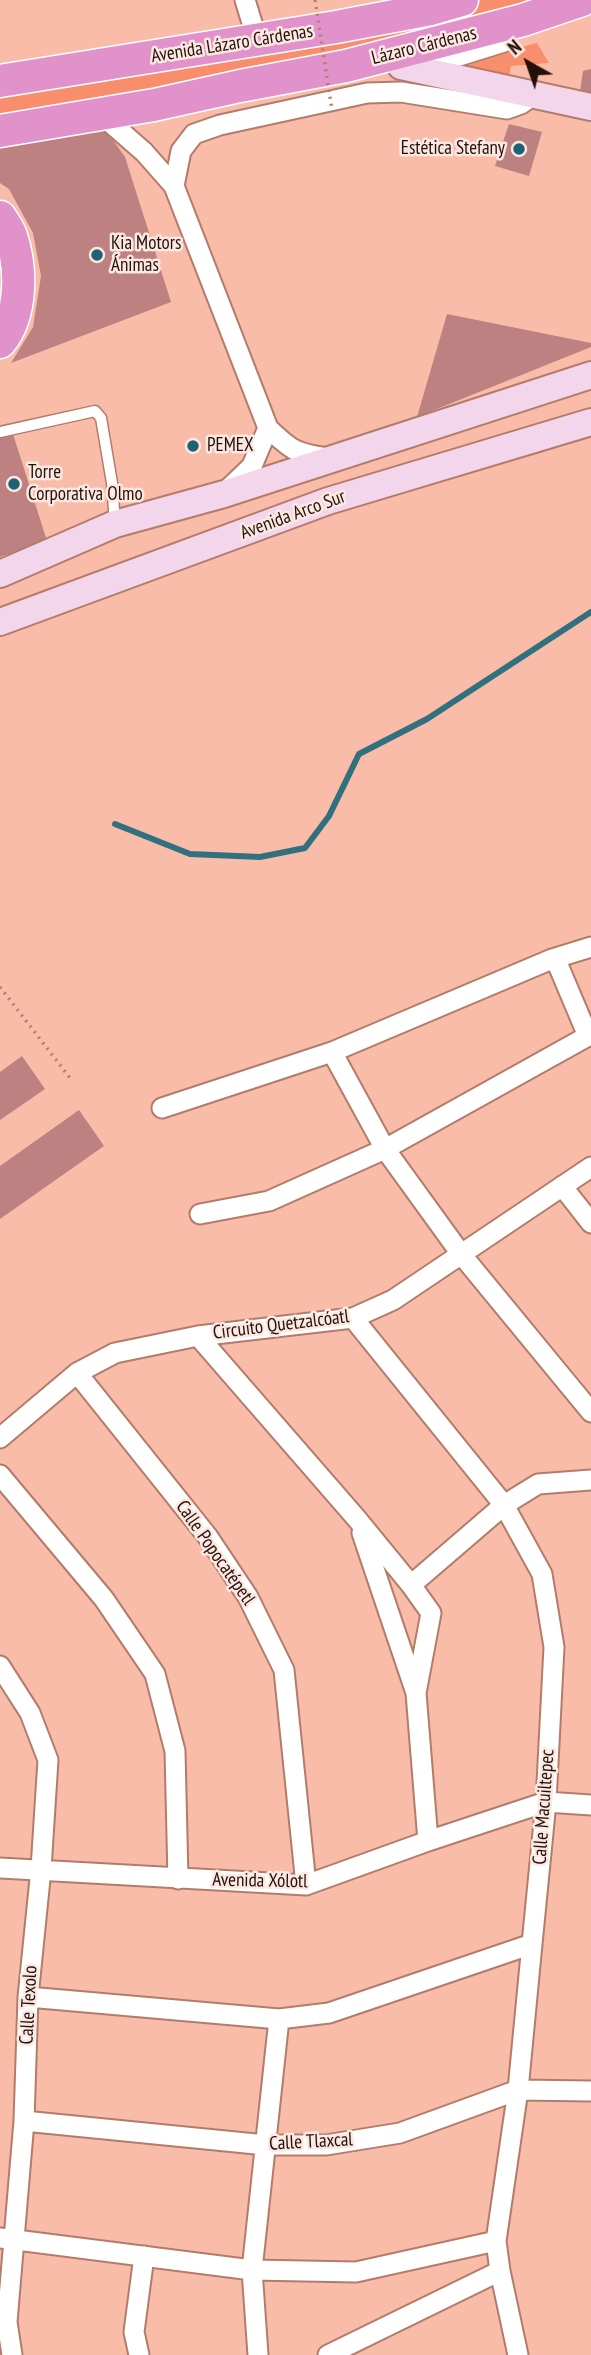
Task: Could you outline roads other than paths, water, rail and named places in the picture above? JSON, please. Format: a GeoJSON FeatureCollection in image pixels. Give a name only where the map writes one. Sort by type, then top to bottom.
{"type":"FeatureCollection","features":[{"type":"Feature","properties":{"kind":"highway","name":"Avenida Lázaro Cárdenas"},"geometry":{"type":"LineString","coordinates":[[0,81],[335,27],[431,9],[462,0]]}},
{"type":"Feature","properties":{"kind":"highway","name":"Lázaro Cárdenas"},"geometry":{"type":"LineString","coordinates":[[346,66],[523,20],[582,0]]}},
{"type":"Feature","properties":{"kind":"highway","name":"Avenida Lázaro Cárdenas"},"geometry":{"type":"LineString","coordinates":[[0,131],[154,106],[346,66]]}},
{"type":"Feature","properties":{"kind":"highway"},"geometry":{"type":"LineString","coordinates":[[0,217],[11,236],[18,275],[16,308],[0,342]]}},
{"type":"Feature","properties":{"kind":"main road"},"geometry":{"type":"LineString","coordinates":[[401,66],[591,107]]}},
{"type":"Feature","properties":{"kind":"main road"},"geometry":{"type":"LineString","coordinates":[[0,574],[115,524],[224,494],[591,375]]}},
{"type":"Feature","properties":{"kind":"main road","name":"Avenida Arco Sur"},"geometry":{"type":"LineString","coordinates":[[0,622],[328,501],[591,422]]}},
{"type":"Feature","properties":{"kind":"main road"},"geometry":{"type":"LineString","coordinates":[[0,568],[32,559]]}},
{"type":"Feature","properties":{"kind":"street"},"geometry":{"type":"LineString","coordinates":[[245,0],[253,26]]}},
{"type":"Feature","properties":{"kind":"street"},"geometry":{"type":"LineString","coordinates":[[167,55],[189,39],[204,34],[403,1]]}},
{"type":"Feature","properties":{"kind":"street"},"geometry":{"type":"LineString","coordinates":[[0,143],[206,108],[459,54],[591,12]]}},
{"type":"Feature","properties":{"kind":"street"},"geometry":{"type":"LineString","coordinates":[[174,186],[181,151],[194,134],[220,125],[367,93],[401,92],[507,109],[532,96]]}},
{"type":"Feature","properties":{"kind":"street"},"geometry":{"type":"LineString","coordinates":[[112,124],[144,152],[174,186],[268,428],[286,446],[301,454],[329,458]]}},
{"type":"Feature","properties":{"kind":"street"},"geometry":{"type":"LineString","coordinates":[[224,494],[252,466],[268,428]]}},
{"type":"Feature","properties":{"kind":"street"},"geometry":{"type":"LineString","coordinates":[[162,1108],[332,1052],[591,947]]}},
{"type":"Feature","properties":{"kind":"street"},"geometry":{"type":"LineString","coordinates":[[200,1214],[268,1201],[385,1149],[588,1036],[555,962]]}},
{"type":"Feature","properties":{"kind":"street"},"geometry":{"type":"LineString","coordinates":[[332,1052],[385,1149],[461,1254],[591,1412]]}},
{"type":"Feature","properties":{"kind":"street","name":"Circuito Quetzalcóatl"},"geometry":{"type":"LineString","coordinates":[[0,1438],[77,1373],[115,1353],[198,1336],[353,1318],[393,1300],[591,1167]]}},
{"type":"Feature","properties":{"kind":"street"},"geometry":{"type":"LineString","coordinates":[[562,1186],[591,1223]]}},
{"type":"Feature","properties":{"kind":"street","name":"Calle Macuiltepec"},"geometry":{"type":"LineString","coordinates":[[353,1318],[504,1505],[542,1574],[554,1647],[546,1802],[518,2090],[496,2241],[499,2271],[517,2355]]}},
{"type":"Feature","properties":{"kind":"street"},"geometry":{"type":"LineString","coordinates":[[198,1336],[357,1519],[431,1613],[416,1693]]}},
{"type":"Feature","properties":{"kind":"street","name":"Calle Popocatépetl"},"geometry":{"type":"LineString","coordinates":[[77,1373],[208,1537],[248,1597],[284,1670],[306,1885]]}},
{"type":"Feature","properties":{"kind":"street"},"geometry":{"type":"LineString","coordinates":[[0,1475],[104,1600],[155,1674],[175,1751],[177,1879]]}},
{"type":"Feature","properties":{"kind":"street"},"geometry":{"type":"LineString","coordinates":[[411,1586],[504,1505],[538,1484],[591,1480]]}},
{"type":"Feature","properties":{"kind":"street"},"geometry":{"type":"LineString","coordinates":[[357,1519],[416,1693],[428,1841]]}},
{"type":"Feature","properties":{"kind":"street","name":"Calle Texolo"},"geometry":{"type":"LineString","coordinates":[[0,1666],[30,1713],[48,1760],[28,1997],[24,2121],[7,2239],[7,2322],[12,2355]]}},
{"type":"Feature","properties":{"kind":"street","name":"Avenida Xólotl"},"geometry":{"type":"LineString","coordinates":[[0,1868],[306,1885],[546,1802],[591,1805]]}},
{"type":"Feature","properties":{"kind":"street"},"geometry":{"type":"LineString","coordinates":[[28,1997],[279,2019],[329,2013],[532,1944]]}},
{"type":"Feature","properties":{"kind":"street"},"geometry":{"type":"LineString","coordinates":[[258,2355],[252,2270],[279,2019]]}},
{"type":"Feature","properties":{"kind":"street","name":"Calle Tlaxcal"},"geometry":{"type":"LineString","coordinates":[[24,2121],[266,2144],[326,2145],[400,2133],[518,2090],[591,2091]]}},
{"type":"Feature","properties":{"kind":"street"},"geometry":{"type":"LineString","coordinates":[[7,2239],[252,2270],[356,2272],[496,2241]]}},
{"type":"Feature","properties":{"kind":"street"},"geometry":{"type":"LineString","coordinates":[[139,2355],[134,2332],[144,2256]]}},
{"type":"Feature","properties":{"kind":"street"},"geometry":{"type":"LineString","coordinates":[[328,2355],[499,2271]]}},
{"type":"Feature","properties":{"kind":"lane"},"geometry":{"type":"LineString","coordinates":[[0,432],[95,411],[101,418],[112,483],[115,524]]}},
{"type":"Feature","properties":{"kind":"waterway"},"geometry":{"type":"LineString","coordinates":[[115,824],[190,854],[260,857],[305,848],[329,816],[359,754],[427,719],[591,612]]}},
{"type":"Feature","properties":{"kind":"place","name":"Estética Stefany"},"geometry":{"type":"Point","coordinates":[519,149]}},
{"type":"Feature","properties":{"kind":"place","name":"Kia Motors Ánimas"},"geometry":{"type":"Point","coordinates":[97,255]}},
{"type":"Feature","properties":{"kind":"place","name":"PEMEX"},"geometry":{"type":"Point","coordinates":[193,446]}},
{"type":"Feature","properties":{"kind":"place","name":"Torre Corporativa Olmo"},"geometry":{"type":"Point","coordinates":[14,484]}}]}
